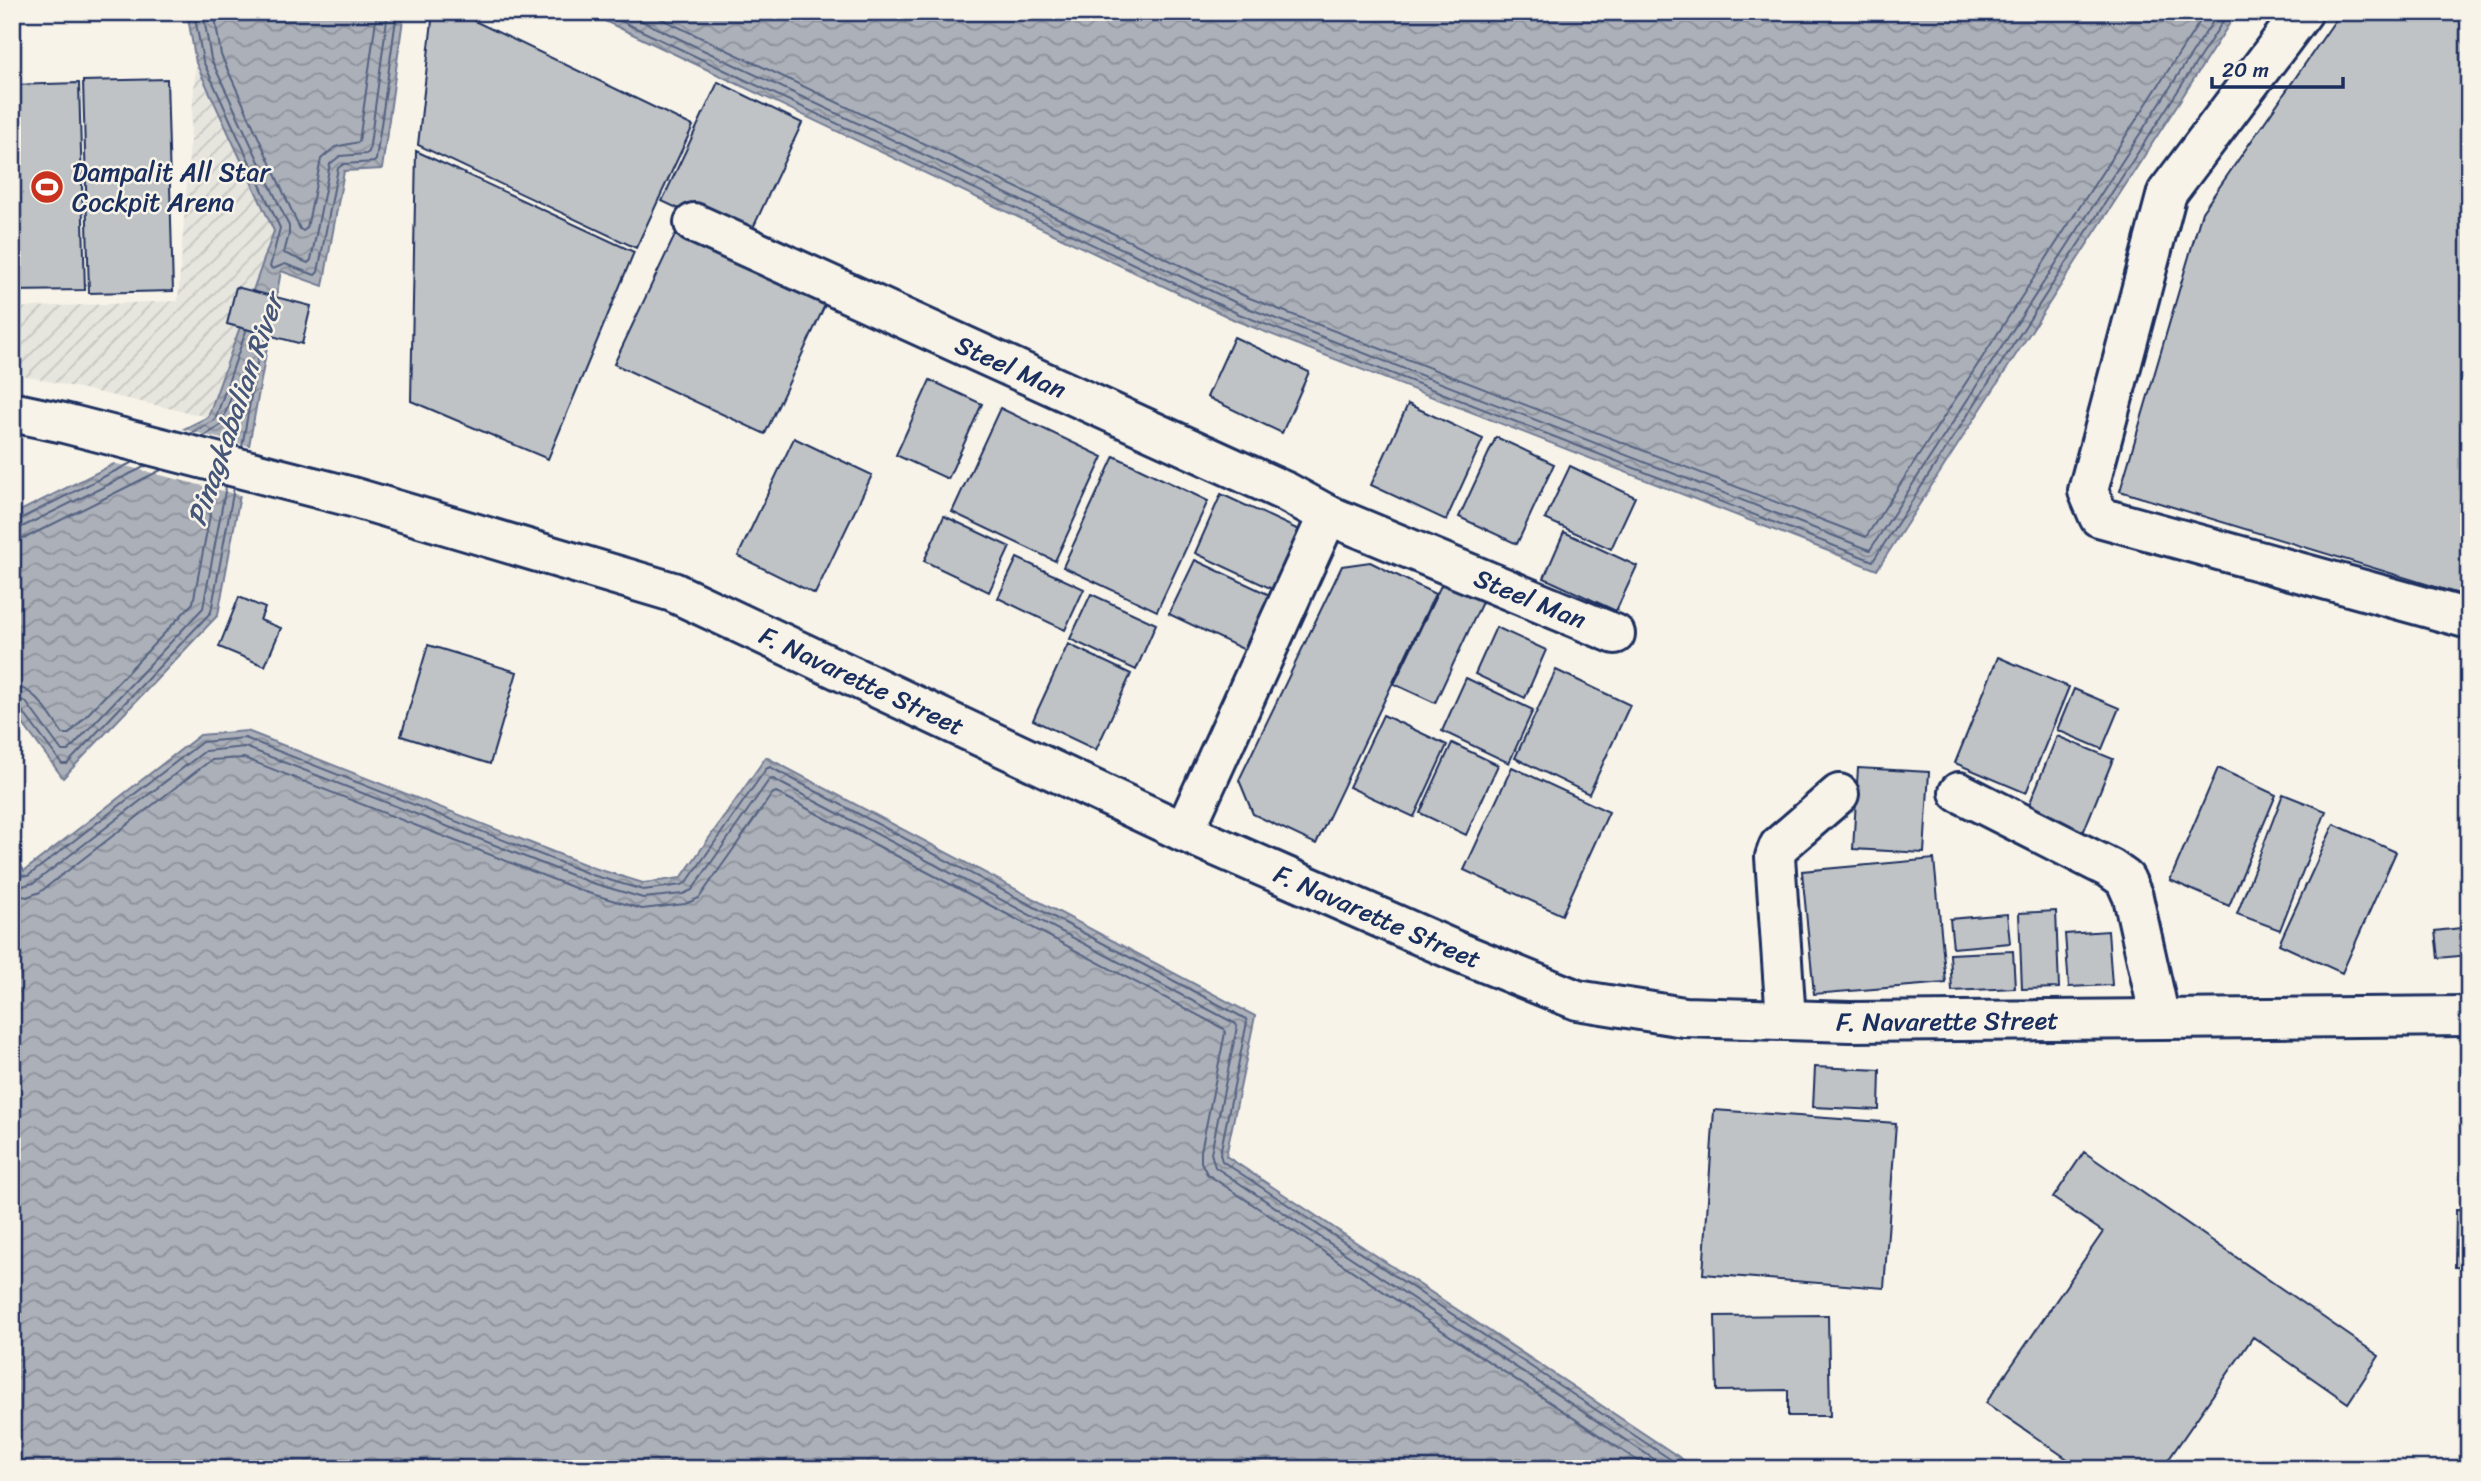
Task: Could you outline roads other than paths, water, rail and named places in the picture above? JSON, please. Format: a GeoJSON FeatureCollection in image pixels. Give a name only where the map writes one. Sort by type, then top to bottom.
{"type":"FeatureCollection","features":[{"type":"Feature","properties":{"kind":"main road"},"geometry":{"type":"LineString","coordinates":[[2302,12],[2167,193],[2088,491],[2099,517],[2469,619]]}},
{"type":"Feature","properties":{"kind":"main road","name":"Steel Man"},"geometry":{"type":"LineString","coordinates":[[694,223],[1286,492],[1328,515],[1615,634]]}},
{"type":"Feature","properties":{"kind":"main road","name":"F. Navarette Street"},"geometry":{"type":"LineString","coordinates":[[12,412],[352,497],[673,592],[1184,832],[1457,951],[1577,1000],[1684,1017],[1850,1022],[2469,1016]]}},
{"type":"Feature","properties":{"kind":"main road"},"geometry":{"type":"LineString","coordinates":[[1184,832],[1328,515]]}},
{"type":"Feature","properties":{"kind":"main road"},"geometry":{"type":"LineString","coordinates":[[1959,792],[2111,869],[2125,879],[2133,897],[2160,1019]]}},
{"type":"Feature","properties":{"kind":"main road"},"geometry":{"type":"LineString","coordinates":[[1786,1020],[1775,857],[1779,846],[1839,794]]}},
{"type":"Feature","properties":{"kind":"water","name":"Pinagkabalian River"},"geometry":{"type":"Polygon","coordinates":[[[187,12],[404,12],[382,169],[344,171],[323,286],[281,271],[218,615],[63,778],[12,709],[12,515],[208,417],[274,231],[196,63],[187,12]]]}},
{"type":"Feature","properties":{"kind":"water"},"geometry":{"type":"Polygon","coordinates":[[[586,12],[2237,12],[1877,570],[1237,321],[586,12]]]}},
{"type":"Feature","properties":{"kind":"water"},"geometry":{"type":"Polygon","coordinates":[[[247,731],[594,868],[643,883],[681,878],[766,757],[1255,1016],[1226,1156],[1697,1469],[12,1469],[12,848],[24,871],[200,735],[247,731]]]}},
{"type":"Feature","properties":{"kind":"place","name":"Dampalit All Star Cockpit Arena"},"geometry":{"type":"Point","coordinates":[47,187]}}]}
